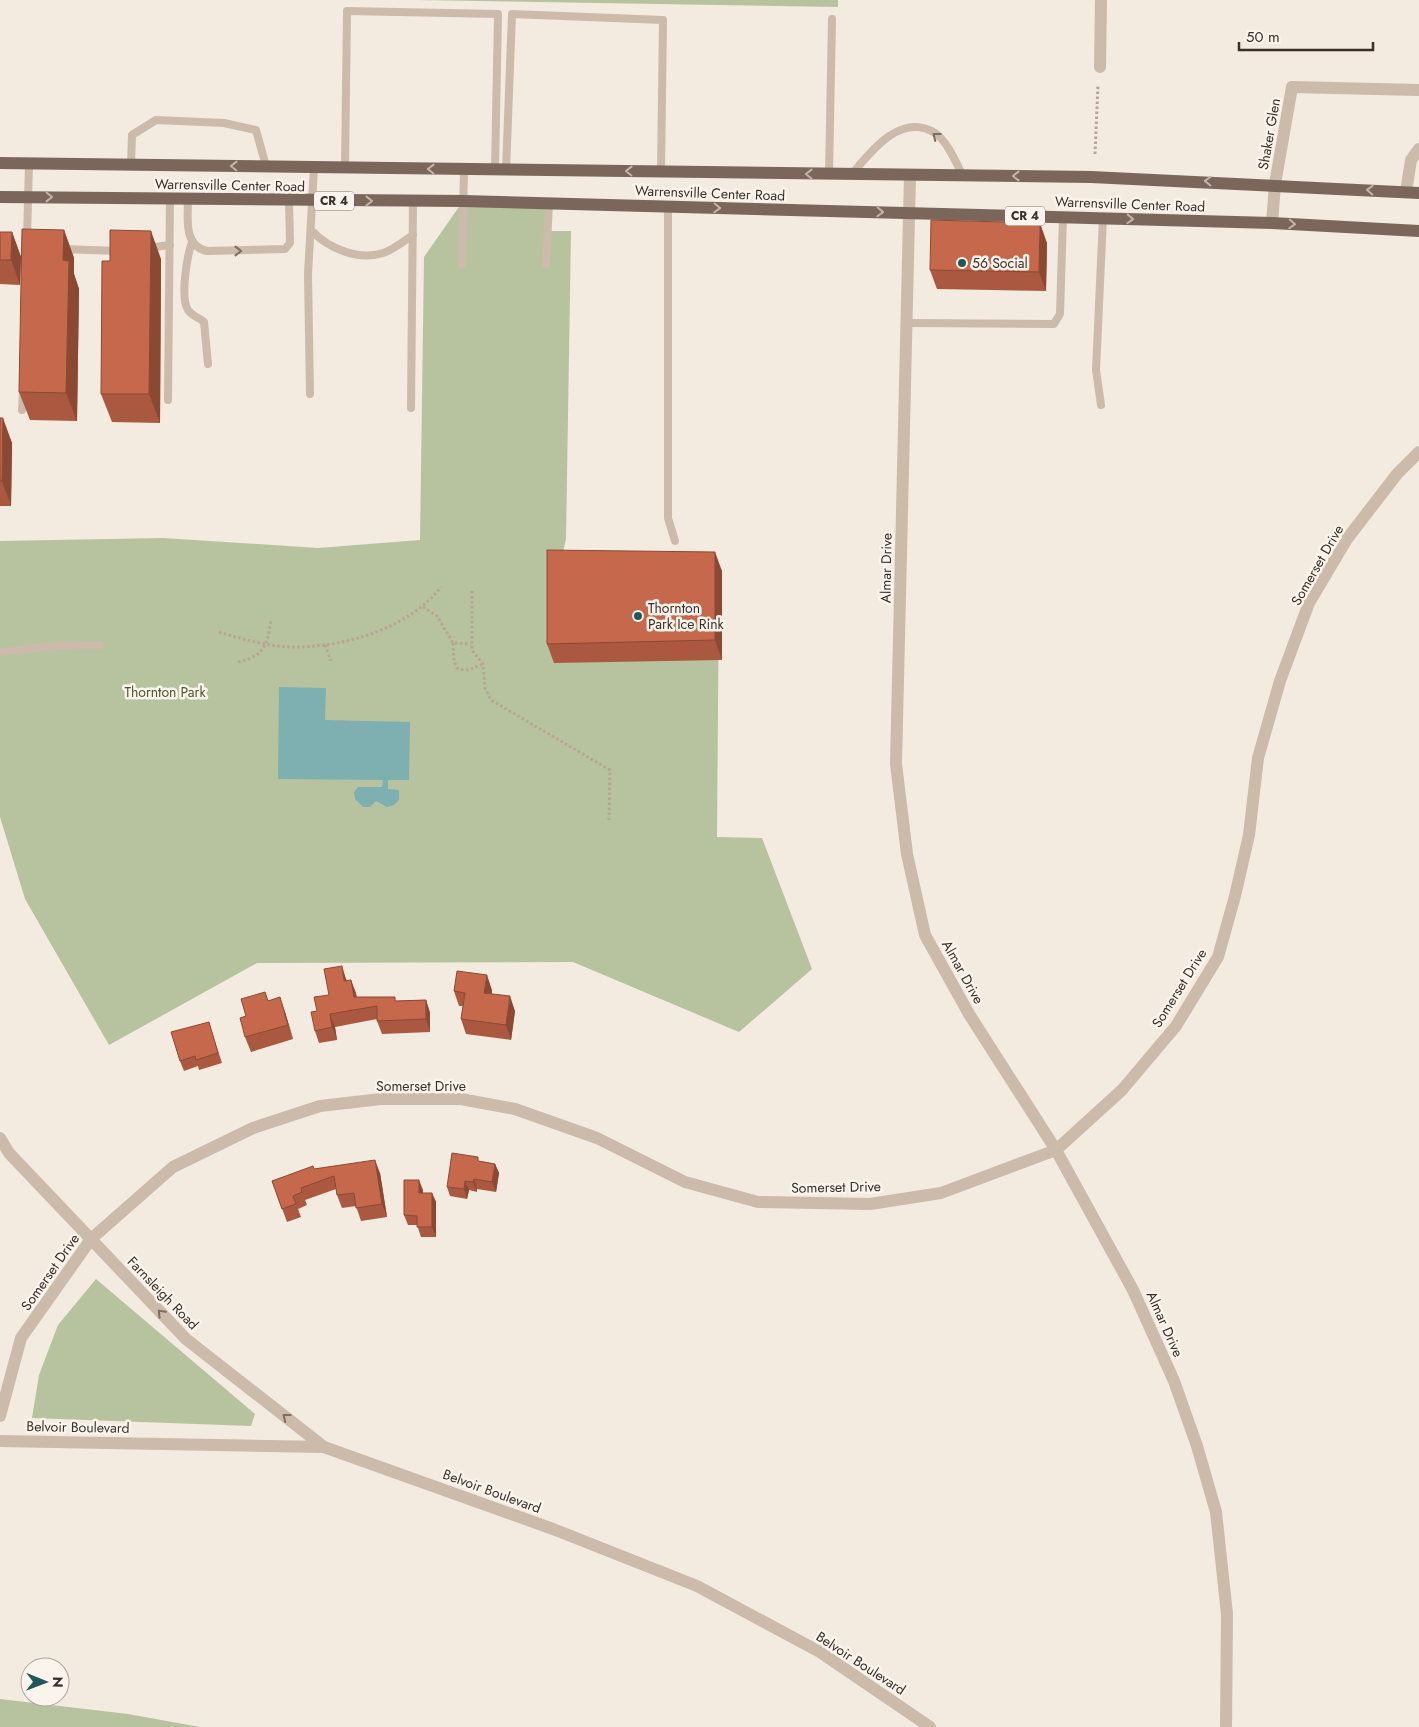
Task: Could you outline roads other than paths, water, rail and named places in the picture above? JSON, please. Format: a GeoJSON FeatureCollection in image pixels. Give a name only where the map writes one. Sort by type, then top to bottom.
{"type":"FeatureCollection","features":[{"type":"Feature","properties":{"kind":"main road","name":"Warrensville Center Road"},"geometry":{"type":"LineString","coordinates":[[0,163],[1091,177],[1275,184],[1413,192]]}},
{"type":"Feature","properties":{"kind":"main road","name":"Warrensville Center Road"},"geometry":{"type":"LineString","coordinates":[[0,197],[549,203],[1272,223],[1419,231]]}},
{"type":"Feature","properties":{"kind":"street"},"geometry":{"type":"LineString","coordinates":[[1100,67],[1101,0]]}},
{"type":"Feature","properties":{"kind":"street","name":"Shaker Glen"},"geometry":{"type":"LineString","coordinates":[[1272,223],[1275,184],[1292,87],[1419,90]]}},
{"type":"Feature","properties":{"kind":"street"},"geometry":{"type":"LineString","coordinates":[[1413,192],[1411,160],[1419,149]]}},
{"type":"Feature","properties":{"kind":"street","name":"Almar Drive"},"geometry":{"type":"LineString","coordinates":[[910,175],[896,764],[907,854],[925,935],[969,1014],[1056,1150],[1133,1290],[1174,1381],[1197,1446],[1217,1522],[1227,1614],[1226,1727]]}},
{"type":"Feature","properties":{"kind":"street","name":"Somerset Drive"},"geometry":{"type":"LineString","coordinates":[[0,1416],[21,1338],[90,1239],[173,1167],[253,1128],[320,1106],[381,1099],[461,1099],[515,1109],[597,1138],[685,1182],[758,1202],[870,1204],[941,1193],[1056,1150],[1122,1090],[1176,1026],[1218,957],[1249,835],[1258,758],[1280,680],[1309,603],[1347,539],[1397,474],[1419,452]]}},
{"type":"Feature","properties":{"kind":"street","name":"Farnsleigh Road"},"geometry":{"type":"LineString","coordinates":[[0,1138],[9,1154],[186,1339],[324,1447]]}},
{"type":"Feature","properties":{"kind":"street","name":"Belvoir Boulevard"},"geometry":{"type":"LineString","coordinates":[[0,1441],[324,1447],[553,1529],[697,1586],[820,1652],[930,1727]]}},
{"type":"Feature","properties":{"kind":"lane"},"geometry":{"type":"LineString","coordinates":[[345,168],[347,11],[498,14],[501,170]]}},
{"type":"Feature","properties":{"kind":"lane"},"geometry":{"type":"LineString","coordinates":[[501,170],[512,14],[663,20],[661,172]]}},
{"type":"Feature","properties":{"kind":"lane"},"geometry":{"type":"LineString","coordinates":[[829,174],[832,19]]}},
{"type":"Feature","properties":{"kind":"lane"},"geometry":{"type":"LineString","coordinates":[[131,165],[132,135],[156,120],[224,123],[256,130],[266,166]]}},
{"type":"Feature","properties":{"kind":"lane"},"geometry":{"type":"LineString","coordinates":[[852,174],[869,154],[892,133],[906,128],[920,128],[936,134],[947,147],[963,176]]}},
{"type":"Feature","properties":{"kind":"lane"},"geometry":{"type":"LineString","coordinates":[[29,163],[27,245],[36,246]]}},
{"type":"Feature","properties":{"kind":"lane"},"geometry":{"type":"LineString","coordinates":[[310,394],[308,274],[314,201],[314,168]]}},
{"type":"Feature","properties":{"kind":"lane"},"geometry":{"type":"LineString","coordinates":[[462,265],[464,169]]}},
{"type":"Feature","properties":{"kind":"lane"},"geometry":{"type":"LineString","coordinates":[[168,400],[170,199]]}},
{"type":"Feature","properties":{"kind":"lane"},"geometry":{"type":"LineString","coordinates":[[188,199],[188,230],[192,242],[198,249],[207,250],[285,249],[290,244],[289,200]]}},
{"type":"Feature","properties":{"kind":"lane"},"geometry":{"type":"LineString","coordinates":[[411,408],[412,201]]}},
{"type":"Feature","properties":{"kind":"lane"},"geometry":{"type":"LineString","coordinates":[[546,265],[549,203]]}},
{"type":"Feature","properties":{"kind":"lane"},"geometry":{"type":"LineString","coordinates":[[668,206],[668,518],[675,541]]}},
{"type":"Feature","properties":{"kind":"lane"},"geometry":{"type":"LineString","coordinates":[[906,323],[1054,324],[1060,314],[1063,217]]}},
{"type":"Feature","properties":{"kind":"lane"},"geometry":{"type":"LineString","coordinates":[[1101,405],[1096,370],[1103,218]]}},
{"type":"Feature","properties":{"kind":"lane"},"geometry":{"type":"LineString","coordinates":[[312,231],[321,241],[338,250],[359,254],[382,253],[412,235]]}},
{"type":"Feature","properties":{"kind":"lane"},"geometry":{"type":"LineString","coordinates":[[192,242],[186,268],[187,310],[204,322],[208,364]]}},
{"type":"Feature","properties":{"kind":"lane"},"geometry":{"type":"LineString","coordinates":[[54,248],[133,250],[170,245]]}},
{"type":"Feature","properties":{"kind":"lane"},"geometry":{"type":"LineString","coordinates":[[22,410],[23,381]]}},
{"type":"Feature","properties":{"kind":"lane"},"geometry":{"type":"LineString","coordinates":[[0,652],[55,646],[99,645]]}},
{"type":"Feature","properties":{"kind":"water"},"geometry":{"type":"Polygon","coordinates":[[[279,687],[326,688],[325,720],[410,722],[409,780],[388,780],[388,789],[399,790],[399,800],[394,805],[387,807],[376,801],[370,807],[363,807],[355,799],[354,792],[358,787],[382,787],[383,780],[278,779],[279,687]]]}},
{"type":"Feature","properties":{"kind":"place","name":"56 Social"},"geometry":{"type":"Point","coordinates":[962,263]}},
{"type":"Feature","properties":{"kind":"place","name":"Thornton Park Ice Rink"},"geometry":{"type":"Point","coordinates":[638,616]}},
{"type":"Feature","properties":{"kind":"park label","name":"Thornton Park"},"geometry":{"type":"Point","coordinates":[165,692]}}]}
